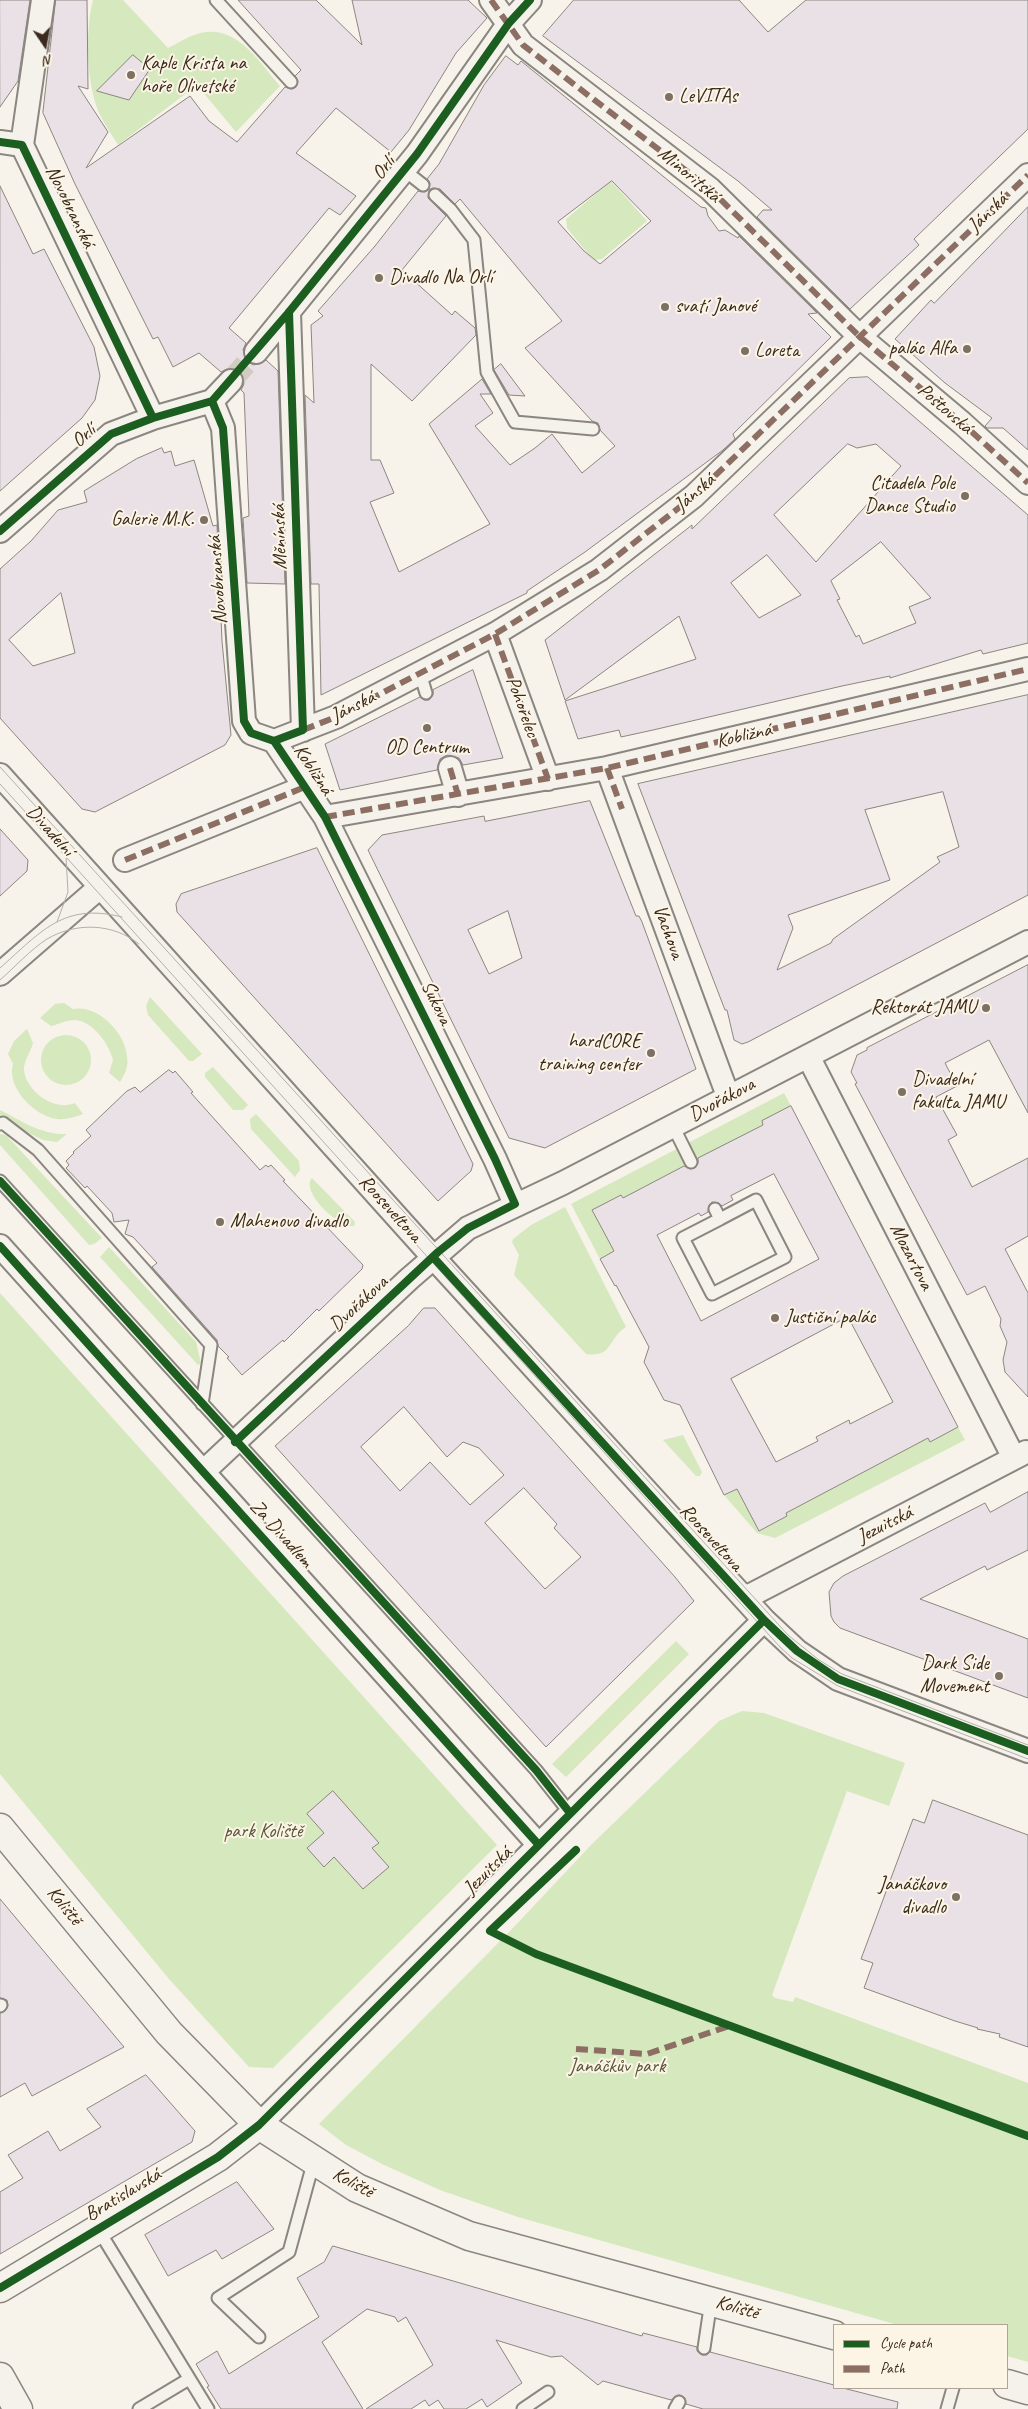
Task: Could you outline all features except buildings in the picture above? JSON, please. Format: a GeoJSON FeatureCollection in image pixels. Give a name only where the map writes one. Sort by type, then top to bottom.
{"type":"FeatureCollection","features":[{"type":"Feature","properties":{"kind":"main road","name":"Koliště"},"geometry":{"type":"LineString","coordinates":[[0,1828],[169,2033],[258,2125],[357,2188],[469,2236],[833,2335]]}},
{"type":"Feature","properties":{"kind":"main road","name":"Bratislavská"},"geometry":{"type":"LineString","coordinates":[[0,2288],[218,2158],[258,2125]]}},
{"type":"Feature","properties":{"kind":"main road"},"geometry":{"type":"LineString","coordinates":[[0,2377],[18,2409]]}},
{"type":"Feature","properties":{"kind":"main road"},"geometry":{"type":"LineString","coordinates":[[1008,2384],[1028,2390]]}},
{"type":"Feature","properties":{"kind":"street"},"geometry":{"type":"LineString","coordinates":[[0,142],[22,145],[43,0]]}},
{"type":"Feature","properties":{"kind":"street","name":"Minoritská"},"geometry":{"type":"LineString","coordinates":[[491,0],[523,45],[710,189],[860,337]]}},
{"type":"Feature","properties":{"kind":"street","name":"Orlí"},"geometry":{"type":"LineString","coordinates":[[256,352],[410,162],[509,23],[530,0]]}},
{"type":"Feature","properties":{"kind":"street","name":"Novobranská"},"geometry":{"type":"LineString","coordinates":[[22,145],[153,418]]}},
{"type":"Feature","properties":{"kind":"street","name":"Jánská"},"geometry":{"type":"LineString","coordinates":[[303,730],[423,683],[495,634],[599,570],[694,496],[1028,175]]}},
{"type":"Feature","properties":{"kind":"street","name":"Měnínská"},"geometry":{"type":"LineString","coordinates":[[289,312],[303,730]]}},
{"type":"Feature","properties":{"kind":"street","name":"Poštovská"},"geometry":{"type":"LineString","coordinates":[[860,337],[962,423],[1028,483]]}},
{"type":"Feature","properties":{"kind":"street"},"geometry":{"type":"LineString","coordinates":[[212,401],[230,381]]}},
{"type":"Feature","properties":{"kind":"street","name":"Novobranská"},"geometry":{"type":"LineString","coordinates":[[212,401],[223,428],[244,721],[252,733],[274,741]]}},
{"type":"Feature","properties":{"kind":"street","name":"Orlí"},"geometry":{"type":"LineString","coordinates":[[0,530],[111,434],[153,418],[212,401]]}},
{"type":"Feature","properties":{"kind":"street","name":"Pohořelec"},"geometry":{"type":"LineString","coordinates":[[495,634],[548,779]]}},
{"type":"Feature","properties":{"kind":"street","name":"Kobližná"},"geometry":{"type":"LineString","coordinates":[[274,741],[324,818],[607,768],[1028,669]]}},
{"type":"Feature","properties":{"kind":"street"},"geometry":{"type":"LineString","coordinates":[[274,741],[303,730]]}},
{"type":"Feature","properties":{"kind":"street"},"geometry":{"type":"LineString","coordinates":[[450,768],[458,795]]}},
{"type":"Feature","properties":{"kind":"street","name":"Vachova"},"geometry":{"type":"LineString","coordinates":[[607,768],[728,1096]]}},
{"type":"Feature","properties":{"kind":"street","name":"Divadelní"},"geometry":{"type":"LineString","coordinates":[[0,775],[100,886]]}},
{"type":"Feature","properties":{"kind":"street","name":"Kobližná"},"geometry":{"type":"LineString","coordinates":[[125,860],[305,787]]}},
{"type":"Feature","properties":{"kind":"street","name":"Sukova"},"geometry":{"type":"LineString","coordinates":[[324,818],[495,1159],[514,1204]]}},
{"type":"Feature","properties":{"kind":"street"},"geometry":{"type":"LineString","coordinates":[[0,974],[100,886]]}},
{"type":"Feature","properties":{"kind":"street","name":"Rooseveltova"},"geometry":{"type":"LineString","coordinates":[[100,886],[433,1257],[764,1620],[813,1664],[838,1679],[1028,1751]]}},
{"type":"Feature","properties":{"kind":"street","name":"Dvořákova"},"geometry":{"type":"LineString","coordinates":[[203,1472],[433,1257],[468,1228],[514,1204],[563,1183],[1028,942]]}},
{"type":"Feature","properties":{"kind":"street","name":"Mozartova"},"geometry":{"type":"LineString","coordinates":[[808,1056],[1021,1455]]}},
{"type":"Feature","properties":{"kind":"street","name":"Za Divadlem"},"geometry":{"type":"LineString","coordinates":[[0,1246],[538,1844]]}},
{"type":"Feature","properties":{"kind":"street","name":"Jezuitská"},"geometry":{"type":"LineString","coordinates":[[742,1596],[751,1595],[1021,1455]]}},
{"type":"Feature","properties":{"kind":"street","name":"Jezuitská"},"geometry":{"type":"LineString","coordinates":[[258,2125],[764,1620]]}},
{"type":"Feature","properties":{"kind":"lane"},"geometry":{"type":"LineString","coordinates":[[216,0],[291,82]]}},
{"type":"Feature","properties":{"kind":"lane"},"geometry":{"type":"LineString","coordinates":[[410,162],[423,185]]}},
{"type":"Feature","properties":{"kind":"lane"},"geometry":{"type":"LineString","coordinates":[[435,195],[451,210],[474,240],[487,372],[515,422],[593,428]]}},
{"type":"Feature","properties":{"kind":"lane"},"geometry":{"type":"LineString","coordinates":[[0,1124],[3,1123],[38,1150],[211,1345],[202,1404]]}},
{"type":"Feature","properties":{"kind":"lane"},"geometry":{"type":"LineString","coordinates":[[672,1126],[691,1162]]}},
{"type":"Feature","properties":{"kind":"lane"},"geometry":{"type":"LineString","coordinates":[[0,1181],[235,1442],[536,1770],[570,1813]]}},
{"type":"Feature","properties":{"kind":"lane"},"geometry":{"type":"LineString","coordinates":[[756,1200],[785,1257],[712,1294],[683,1238],[718,1214],[756,1200]]}},
{"type":"Feature","properties":{"kind":"lane"},"geometry":{"type":"LineString","coordinates":[[258,2337],[218,2298],[289,2252],[314,2160]]}},
{"type":"Feature","properties":{"kind":"lane"},"geometry":{"type":"LineString","coordinates":[[98,2229],[208,2409]]}},
{"type":"Feature","properties":{"kind":"lane"},"geometry":{"type":"LineString","coordinates":[[704,2348],[711,2301]]}},
{"type":"Feature","properties":{"kind":"lane"},"geometry":{"type":"LineString","coordinates":[[139,2409],[190,2380]]}},
{"type":"Feature","properties":{"kind":"lane"},"geometry":{"type":"LineString","coordinates":[[947,2409],[952,2389]]}},
{"type":"Feature","properties":{"kind":"lane"},"geometry":{"type":"LineString","coordinates":[[523,2409],[548,2392]]}},
{"type":"Feature","properties":{"kind":"green space"},"geometry":{"type":"Polygon","coordinates":[[[93,0],[123,0],[168,48],[193,35],[211,32],[235,39],[254,55],[280,86],[236,132],[197,85],[118,145],[100,115],[92,88],[88,42],[93,0]]]}},
{"type":"Feature","properties":{"kind":"green space"},"geometry":{"type":"Polygon","coordinates":[[[611,181],[647,221],[602,259],[593,260],[567,228],[566,219],[611,181]]]}},
{"type":"Feature","properties":{"kind":"green space"},"geometry":{"type":"Polygon","coordinates":[[[150,997],[202,1054],[193,1061],[189,1061],[148,1015],[146,1006],[150,997]]]}},
{"type":"Feature","properties":{"kind":"green space"},"geometry":{"type":"Polygon","coordinates":[[[64,1003],[73,1009],[91,1011],[100,1015],[115,1029],[125,1047],[127,1060],[126,1070],[120,1082],[109,1073],[113,1060],[108,1047],[99,1034],[88,1024],[75,1020],[51,1026],[40,1018],[55,1004],[64,1003]]]}},
{"type":"Feature","properties":{"kind":"green space"},"geometry":{"type":"Polygon","coordinates":[[[27,1029],[33,1043],[24,1069],[30,1085],[42,1098],[50,1102],[59,1105],[75,1103],[83,1114],[64,1119],[48,1117],[31,1106],[18,1091],[12,1073],[13,1064],[8,1054],[14,1041],[27,1029]]]}},
{"type":"Feature","properties":{"kind":"green space"},"geometry":{"type":"Polygon","coordinates":[[[61,1035],[71,1035],[84,1042],[91,1055],[91,1065],[84,1078],[71,1085],[61,1085],[52,1081],[45,1074],[41,1065],[41,1055],[45,1046],[52,1039],[61,1035]]]}},
{"type":"Feature","properties":{"kind":"green space"},"geometry":{"type":"Polygon","coordinates":[[[213,1067],[248,1105],[243,1110],[233,1110],[205,1077],[205,1073],[213,1067]]]}},
{"type":"Feature","properties":{"kind":"green space"},"geometry":{"type":"Polygon","coordinates":[[[784,1093],[791,1106],[762,1121],[763,1125],[623,1198],[621,1195],[592,1210],[614,1251],[600,1259],[571,1204],[784,1093]]]}},
{"type":"Feature","properties":{"kind":"green space"},"geometry":{"type":"Polygon","coordinates":[[[0,1110],[40,1130],[67,1134],[57,1142],[43,1140],[0,1119],[0,1110]]]}},
{"type":"Feature","properties":{"kind":"green space"},"geometry":{"type":"Polygon","coordinates":[[[256,1114],[299,1161],[300,1170],[295,1177],[251,1129],[250,1119],[256,1114]]]}},
{"type":"Feature","properties":{"kind":"green space"},"geometry":{"type":"Polygon","coordinates":[[[0,1134],[6,1135],[102,1238],[89,1245],[0,1145],[0,1134]]]}},
{"type":"Feature","properties":{"kind":"green space"},"geometry":{"type":"Polygon","coordinates":[[[312,1178],[355,1222],[354,1226],[339,1221],[316,1200],[311,1192],[310,1184],[312,1178]]]}},
{"type":"Feature","properties":{"kind":"green space"},"geometry":{"type":"Polygon","coordinates":[[[565,1207],[626,1327],[620,1331],[606,1350],[601,1353],[586,1354],[514,1275],[519,1255],[512,1242],[513,1239],[531,1225],[565,1207]]]}},
{"type":"Feature","properties":{"kind":"green space"},"geometry":{"type":"Polygon","coordinates":[[[109,1247],[196,1342],[201,1363],[198,1365],[100,1257],[109,1247]]]}},
{"type":"Feature","properties":{"kind":"green space","name":"park Koliště"},"geometry":{"type":"Polygon","coordinates":[[[0,1293],[497,1845],[273,2068],[249,2067],[169,1979],[0,1774],[0,1293]]]}},
{"type":"Feature","properties":{"kind":"green space"},"geometry":{"type":"Polygon","coordinates":[[[958,1427],[965,1440],[775,1538],[757,1533],[724,1495],[737,1489],[760,1530],[787,1516],[786,1513],[928,1438],[930,1442],[958,1427]]]}},
{"type":"Feature","properties":{"kind":"green space"},"geometry":{"type":"Polygon","coordinates":[[[683,1435],[702,1472],[700,1476],[696,1476],[663,1440],[683,1435]]]}},
{"type":"Feature","properties":{"kind":"green space"},"geometry":{"type":"Polygon","coordinates":[[[676,1641],[689,1654],[566,1777],[552,1764],[676,1641]]]}},
{"type":"Feature","properties":{"kind":"green space","name":"Janáčkův park"},"geometry":{"type":"Polygon","coordinates":[[[742,1711],[764,1713],[905,1763],[889,1806],[847,1791],[772,1995],[775,1998],[793,2002],[795,1997],[1028,2083],[1028,2362],[1008,2356],[1008,2324],[894,2324],[518,2217],[440,2190],[384,2165],[346,2145],[319,2124],[512,1929],[592,1844],[719,1721],[742,1711]]]}},
{"type":"Feature","properties":{"kind":"tunnel"},"geometry":{"type":"LineString","coordinates":[[231,381],[256,352]]}},
{"type":"Feature","properties":{"kind":"tram line"},"geometry":{"type":"LineString","coordinates":[[0,767],[788,1635],[819,1660],[842,1674],[1028,1745]]}},
{"type":"Feature","properties":{"kind":"tram line"},"geometry":{"type":"LineString","coordinates":[[0,784],[780,1647],[792,1658],[838,1686],[1028,1759]]}},
{"type":"Feature","properties":{"kind":"tram line"},"geometry":{"type":"LineString","coordinates":[[57,922],[68,892],[66,857]]}},
{"type":"Feature","properties":{"kind":"tram line"},"geometry":{"type":"LineString","coordinates":[[0,968],[41,932],[54,923],[68,917],[101,913],[122,917]]}},
{"type":"Feature","properties":{"kind":"tram line"},"geometry":{"type":"LineString","coordinates":[[0,980],[41,943],[58,933],[94,927],[118,932],[139,944]]}},
{"type":"Feature","properties":{"kind":"marked path"},"geometry":{"type":"LineString","coordinates":[[491,0],[523,45],[710,189],[860,337],[962,423],[1028,483]]}},
{"type":"Feature","properties":{"kind":"marked path"},"geometry":{"type":"LineString","coordinates":[[303,730],[336,717],[495,634],[599,570],[694,496],[1028,175]]}},
{"type":"Feature","properties":{"kind":"marked path"},"geometry":{"type":"LineString","coordinates":[[495,634],[548,779]]}},
{"type":"Feature","properties":{"kind":"marked path"},"geometry":{"type":"LineString","coordinates":[[325,817],[607,768],[1028,669]]}},
{"type":"Feature","properties":{"kind":"marked path"},"geometry":{"type":"LineString","coordinates":[[450,768],[458,795]]}},
{"type":"Feature","properties":{"kind":"marked path"},"geometry":{"type":"LineString","coordinates":[[607,768],[622,809]]}},
{"type":"Feature","properties":{"kind":"marked path"},"geometry":{"type":"LineString","coordinates":[[125,860],[305,787]]}},
{"type":"Feature","properties":{"kind":"marked path"},"geometry":{"type":"LineString","coordinates":[[576,2049],[647,2054],[729,2026]]}},
{"type":"Feature","properties":{"kind":"cycle path"},"geometry":{"type":"LineString","coordinates":[[0,531],[111,434],[153,418],[212,401],[289,312],[417,154],[509,23],[530,0]]}},
{"type":"Feature","properties":{"kind":"cycle path"},"geometry":{"type":"LineString","coordinates":[[0,142],[22,145],[153,418]]}},
{"type":"Feature","properties":{"kind":"cycle path"},"geometry":{"type":"LineString","coordinates":[[274,741],[303,730],[289,312]]}},
{"type":"Feature","properties":{"kind":"cycle path"},"geometry":{"type":"LineString","coordinates":[[212,401],[223,428],[244,721],[251,733],[274,741]]}},
{"type":"Feature","properties":{"kind":"cycle path"},"geometry":{"type":"LineString","coordinates":[[235,1442],[438,1252],[468,1228],[515,1204],[495,1159],[325,817],[274,741]]}},
{"type":"Feature","properties":{"kind":"cycle path"},"geometry":{"type":"LineString","coordinates":[[0,1181],[536,1770],[570,1813]]}},
{"type":"Feature","properties":{"kind":"cycle path"},"geometry":{"type":"LineString","coordinates":[[0,1246],[538,1844]]}},
{"type":"Feature","properties":{"kind":"cycle path"},"geometry":{"type":"LineString","coordinates":[[433,1257],[764,1620],[797,1651],[838,1679],[1028,1751]]}},
{"type":"Feature","properties":{"kind":"cycle path"},"geometry":{"type":"LineString","coordinates":[[0,2288],[218,2157],[259,2125],[764,1620]]}},
{"type":"Feature","properties":{"kind":"cycle path"},"geometry":{"type":"LineString","coordinates":[[576,1850],[490,1931],[536,1954],[1028,2136]]}},
{"type":"Feature","properties":{"kind":"place","name":"Kaple Krista na hoře Olivetské"},"geometry":{"type":"Point","coordinates":[131,75]}},
{"type":"Feature","properties":{"kind":"place","name":"LeVITAs"},"geometry":{"type":"Point","coordinates":[669,97]}},
{"type":"Feature","properties":{"kind":"place","name":"Divadlo Na Orlí"},"geometry":{"type":"Point","coordinates":[379,278]}},
{"type":"Feature","properties":{"kind":"place","name":"svatí Janové"},"geometry":{"type":"Point","coordinates":[665,307]}},
{"type":"Feature","properties":{"kind":"place","name":"palác Alfa"},"geometry":{"type":"Point","coordinates":[967,349]}},
{"type":"Feature","properties":{"kind":"place","name":"Loreta"},"geometry":{"type":"Point","coordinates":[745,351]}},
{"type":"Feature","properties":{"kind":"place","name":"Citadela Pole Dance Studio"},"geometry":{"type":"Point","coordinates":[965,496]}},
{"type":"Feature","properties":{"kind":"place","name":"Galerie M.K."},"geometry":{"type":"Point","coordinates":[204,520]}},
{"type":"Feature","properties":{"kind":"place","name":"OD Centrum"},"geometry":{"type":"Point","coordinates":[427,728]}},
{"type":"Feature","properties":{"kind":"place","name":"Rektorát JAMU"},"geometry":{"type":"Point","coordinates":[986,1008]}},
{"type":"Feature","properties":{"kind":"place","name":"hardCORE training center"},"geometry":{"type":"Point","coordinates":[651,1053]}},
{"type":"Feature","properties":{"kind":"place","name":"Divadelní fakulta JAMU"},"geometry":{"type":"Point","coordinates":[902,1092]}},
{"type":"Feature","properties":{"kind":"place","name":"Mahenovo divadlo"},"geometry":{"type":"Point","coordinates":[220,1222]}},
{"type":"Feature","properties":{"kind":"place","name":"Justiční palác"},"geometry":{"type":"Point","coordinates":[775,1318]}},
{"type":"Feature","properties":{"kind":"place","name":"Dark Side Movement"},"geometry":{"type":"Point","coordinates":[999,1676]}},
{"type":"Feature","properties":{"kind":"place","name":"Janáčkovo divadlo"},"geometry":{"type":"Point","coordinates":[956,1897]}}]}
